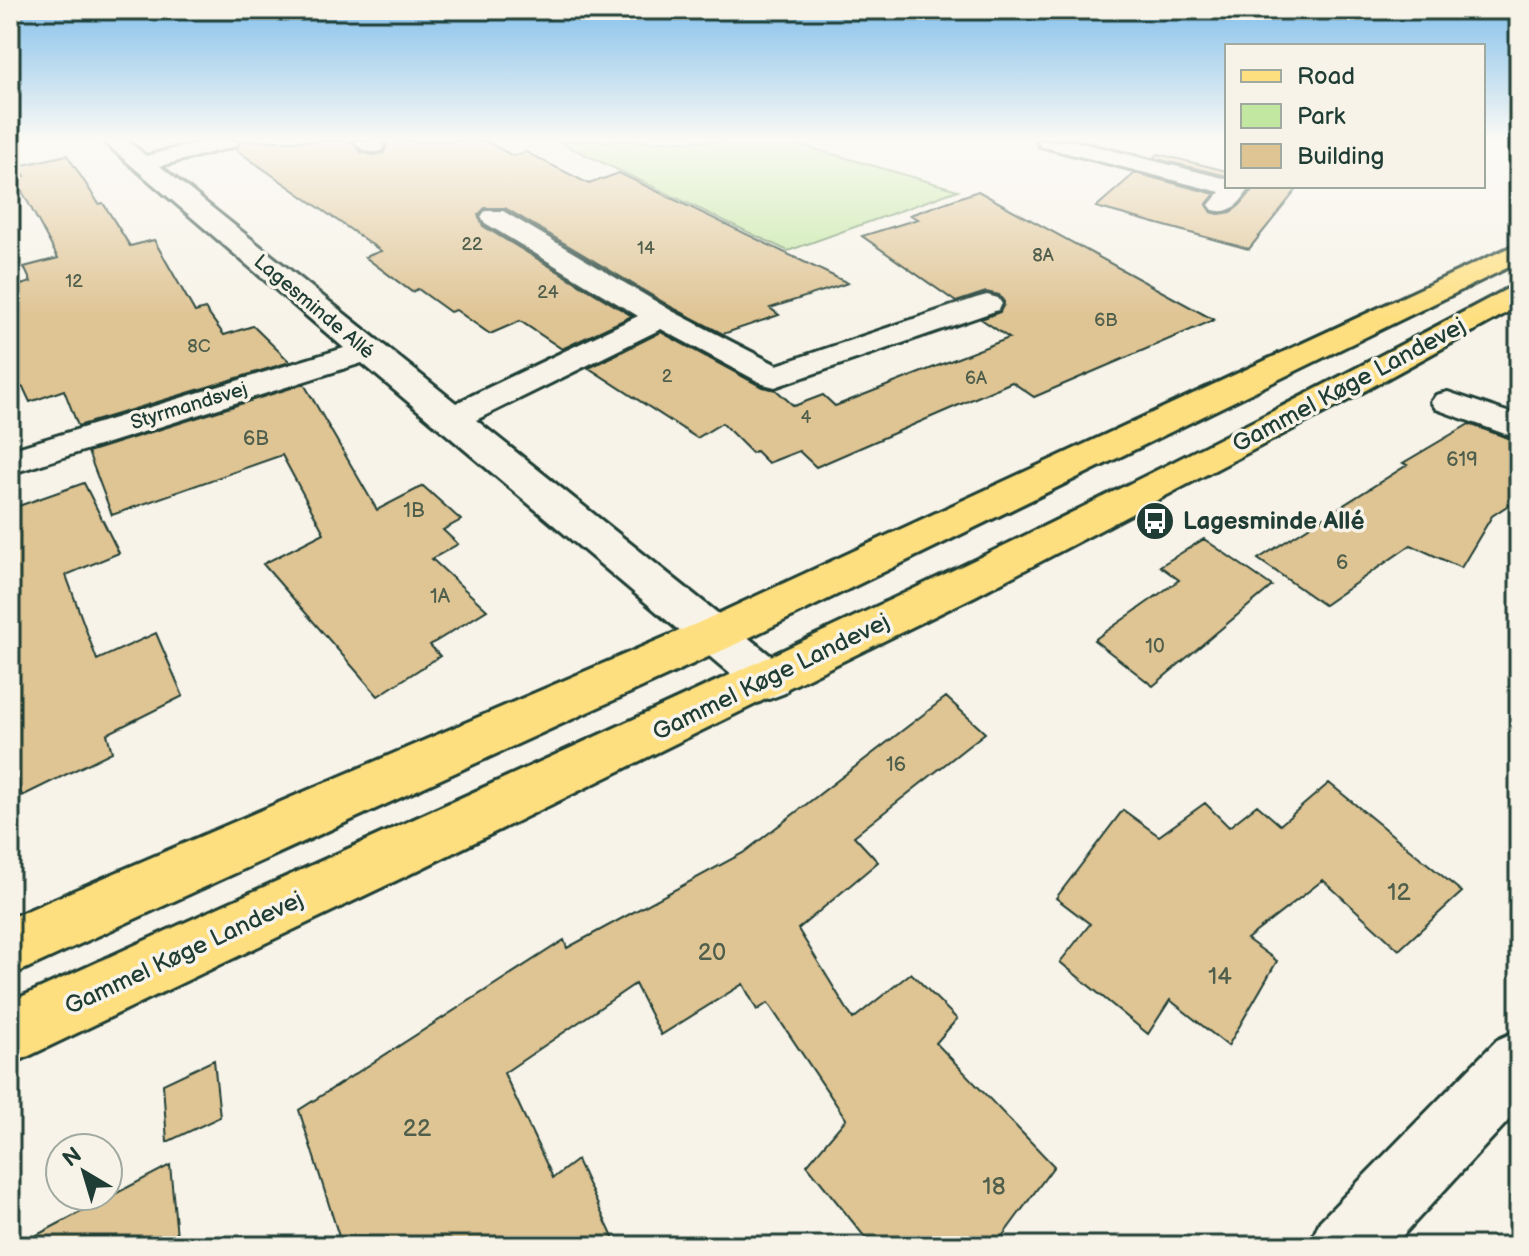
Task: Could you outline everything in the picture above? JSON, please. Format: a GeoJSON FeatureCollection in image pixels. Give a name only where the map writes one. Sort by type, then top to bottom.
{"type":"FeatureCollection","features":[{"type":"Feature","properties":{"kind":"main road","name":"Gammel Køge Landevej"},"geometry":{"type":"LineString","coordinates":[[10,947],[714,635],[1335,342],[1519,251]]}},
{"type":"Feature","properties":{"kind":"main road","name":"Gammel Køge Landevej"},"geometry":{"type":"LineString","coordinates":[[10,1034],[769,680],[1388,367],[1519,294]]}},
{"type":"Feature","properties":{"kind":"street","name":"Lagesminde Allé"},"geometry":{"type":"LineString","coordinates":[[185,200],[769,680]]}},
{"type":"Feature","properties":{"kind":"street"},"geometry":{"type":"LineString","coordinates":[[1222,205],[1227,200]]}},
{"type":"Feature","properties":{"kind":"street"},"geometry":{"type":"LineString","coordinates":[[494,217],[661,317],[775,377],[987,304]]}},
{"type":"Feature","properties":{"kind":"street"},"geometry":{"type":"LineString","coordinates":[[450,419],[661,317]]}},
{"type":"Feature","properties":{"kind":"street","name":"Styrmandsvej"},"geometry":{"type":"LineString","coordinates":[[10,462],[367,351]]}},
{"type":"Feature","properties":{"kind":"street"},"geometry":{"type":"LineString","coordinates":[[1448,402],[1519,428]]}},
{"type":"Feature","properties":{"kind":"street"},"geometry":{"type":"LineString","coordinates":[[1345,1246],[1519,1062]]}},
{"type":"Feature","properties":{"kind":"green space"},"geometry":{"type":"Polygon","coordinates":[[[680,200],[931,200],[788,251],[680,200]]]}},
{"type":"Feature","properties":{"kind":"building"},"geometry":{"type":"Polygon","coordinates":[[[27,200],[96,200],[99,204],[103,203],[130,246],[154,240],[195,312],[205,309],[224,335],[253,326],[290,362],[78,426],[64,390],[30,402],[23,387],[10,391],[10,288],[31,282],[24,267],[58,258],[27,200]]]}},
{"type":"Feature","properties":{"kind":"building"},"geometry":{"type":"Polygon","coordinates":[[[307,200],[674,200],[848,283],[770,308],[779,315],[723,334],[673,308],[505,208],[485,208],[478,215],[483,226],[632,316],[562,349],[520,321],[490,334],[456,310],[450,312],[418,289],[412,292],[365,257],[381,251],[307,200]]]}},
{"type":"Feature","properties":{"kind":"building"},"geometry":{"type":"Polygon","coordinates":[[[954,200],[994,200],[1214,320],[1034,397],[1012,382],[816,467],[799,451],[768,463],[756,451],[752,453],[722,423],[697,438],[589,368],[661,332],[762,387],[776,390],[794,406],[823,395],[835,406],[1009,338],[981,319],[1000,312],[1004,302],[999,295],[986,292],[956,302],[862,236],[918,219],[910,215],[954,200]]]}},
{"type":"Feature","properties":{"kind":"building"},"geometry":{"type":"Polygon","coordinates":[[[1104,200],[1210,200],[1206,205],[1211,212],[1219,214],[1231,212],[1245,200],[1289,200],[1249,249],[1096,207],[1104,200]]]}},
{"type":"Feature","properties":{"kind":"building"},"geometry":{"type":"Polygon","coordinates":[[[304,384],[377,510],[423,486],[461,520],[443,530],[458,544],[432,559],[487,610],[430,645],[440,656],[378,696],[263,564],[324,533],[282,455],[112,515],[88,452],[304,384]]]}},
{"type":"Feature","properties":{"kind":"building"},"geometry":{"type":"Polygon","coordinates":[[[1469,424],[1519,442],[1519,498],[1492,516],[1461,568],[1411,545],[1324,605],[1258,559],[1407,465],[1403,463],[1469,424]]]}},
{"type":"Feature","properties":{"kind":"building"},"geometry":{"type":"Polygon","coordinates":[[[84,483],[119,553],[66,575],[97,660],[156,633],[183,696],[107,734],[112,752],[22,796],[10,752],[10,509],[84,483]]]}},
{"type":"Feature","properties":{"kind":"building"},"geometry":{"type":"Polygon","coordinates":[[[1204,539],[1272,586],[1153,686],[1094,640],[1179,580],[1160,566],[1204,539]]]}},
{"type":"Feature","properties":{"kind":"building"},"geometry":{"type":"Polygon","coordinates":[[[946,697],[985,733],[854,836],[878,862],[798,929],[853,1019],[911,973],[957,1019],[936,1043],[1054,1166],[995,1246],[872,1246],[807,1165],[846,1119],[768,1003],[757,1010],[743,984],[661,1035],[635,984],[504,1073],[553,1178],[577,1160],[617,1246],[342,1246],[299,1110],[564,940],[567,948],[743,853],[946,697]]]}},
{"type":"Feature","properties":{"kind":"building"},"geometry":{"type":"Polygon","coordinates":[[[1329,783],[1462,892],[1399,950],[1323,880],[1247,939],[1277,961],[1228,1046],[1170,1000],[1148,1034],[1060,962],[1090,924],[1056,898],[1123,810],[1159,836],[1205,803],[1229,827],[1257,805],[1280,825],[1329,783]]]}},
{"type":"Feature","properties":{"kind":"building"},"geometry":{"type":"Polygon","coordinates":[[[214,1060],[220,1117],[167,1142],[163,1084],[214,1060]]]}},
{"type":"Feature","properties":{"kind":"building"},"geometry":{"type":"Polygon","coordinates":[[[170,1165],[178,1246],[16,1246],[81,1212],[124,1212],[124,1189],[170,1165]]]}},
{"type":"Feature","properties":{"kind":"place","name":"Lagesminde Allé"},"geometry":{"type":"Point","coordinates":[1155,521]}}]}
